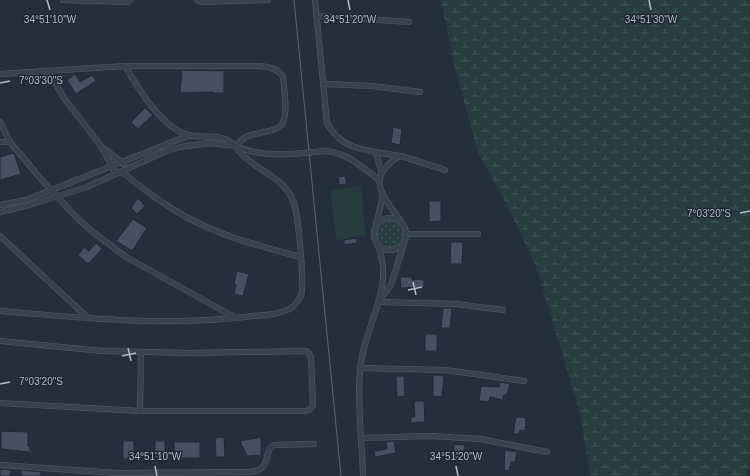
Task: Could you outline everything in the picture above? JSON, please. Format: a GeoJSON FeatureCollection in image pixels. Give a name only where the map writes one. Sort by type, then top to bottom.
{"type":"FeatureCollection","features":[{"type":"Feature","properties":{"kind":"street"},"geometry":{"type":"LineString","coordinates":[[63,0],[128,2],[130,0]]}},
{"type":"Feature","properties":{"kind":"street"},"geometry":{"type":"LineString","coordinates":[[197,0],[201,2],[268,0]]}},
{"type":"Feature","properties":{"kind":"street"},"geometry":{"type":"LineString","coordinates":[[315,0],[327,123],[332,133],[338,140],[350,146],[376,153],[399,156],[445,170]]}},
{"type":"Feature","properties":{"kind":"street"},"geometry":{"type":"LineString","coordinates":[[316,16],[409,22]]}},
{"type":"Feature","properties":{"kind":"street"},"geometry":{"type":"LineString","coordinates":[[0,311],[88,318],[177,322],[274,314],[292,307],[301,296],[302,288],[300,257],[295,209],[292,198],[284,187],[240,153],[235,145],[229,140],[190,135],[177,129],[148,102],[125,66]]}},
{"type":"Feature","properties":{"kind":"street"},"geometry":{"type":"LineString","coordinates":[[0,74],[125,66],[259,66],[269,67],[278,71],[283,77],[285,112],[283,122],[278,127],[246,136],[235,145]]}},
{"type":"Feature","properties":{"kind":"street"},"geometry":{"type":"LineString","coordinates":[[48,71],[64,98],[101,146],[113,166],[164,203],[206,227],[251,244],[300,257]]}},
{"type":"Feature","properties":{"kind":"street"},"geometry":{"type":"LineString","coordinates":[[323,84],[372,86],[420,92]]}},
{"type":"Feature","properties":{"kind":"street"},"geometry":{"type":"LineString","coordinates":[[0,122],[10,142],[78,219],[126,257],[237,318]]}},
{"type":"Feature","properties":{"kind":"street"},"geometry":{"type":"LineString","coordinates":[[0,206],[26,200],[190,135]]}},
{"type":"Feature","properties":{"kind":"street"},"geometry":{"type":"LineString","coordinates":[[0,142],[10,142]]}},
{"type":"Feature","properties":{"kind":"street"},"geometry":{"type":"LineString","coordinates":[[0,212],[29,205],[86,187],[164,152],[180,147],[210,144],[235,145],[265,154],[293,154],[325,151],[340,153],[353,160],[379,180]]}},
{"type":"Feature","properties":{"kind":"street"},"geometry":{"type":"LineString","coordinates":[[101,146],[122,162],[125,166],[122,172]]}},
{"type":"Feature","properties":{"kind":"street"},"geometry":{"type":"LineString","coordinates":[[363,476],[360,368],[370,324],[380,300],[391,285],[407,234],[402,223],[384,195],[379,180],[381,171],[376,153]]}},
{"type":"Feature","properties":{"kind":"street"},"geometry":{"type":"LineString","coordinates":[[381,171],[399,156]]}},
{"type":"Feature","properties":{"kind":"street"},"geometry":{"type":"LineString","coordinates":[[380,300],[384,266],[383,257],[374,233],[384,195]]}},
{"type":"Feature","properties":{"kind":"street"},"geometry":{"type":"LineString","coordinates":[[375,228],[382,220],[387,218],[398,219],[402,223]]}},
{"type":"Feature","properties":{"kind":"street"},"geometry":{"type":"LineString","coordinates":[[407,234],[478,234]]}},
{"type":"Feature","properties":{"kind":"street"},"geometry":{"type":"LineString","coordinates":[[0,236],[88,318]]}},
{"type":"Feature","properties":{"kind":"street"},"geometry":{"type":"LineString","coordinates":[[377,244],[386,250],[391,251],[405,242]]}},
{"type":"Feature","properties":{"kind":"street"},"geometry":{"type":"LineString","coordinates":[[380,300],[456,304],[503,310]]}},
{"type":"Feature","properties":{"kind":"street"},"geometry":{"type":"LineString","coordinates":[[0,341],[102,351],[306,351],[311,357],[313,405],[311,409],[305,411],[140,410],[0,403]]}},
{"type":"Feature","properties":{"kind":"street"},"geometry":{"type":"LineString","coordinates":[[140,410],[141,352]]}},
{"type":"Feature","properties":{"kind":"street"},"geometry":{"type":"LineString","coordinates":[[360,368],[445,370],[524,380]]}},
{"type":"Feature","properties":{"kind":"street"},"geometry":{"type":"LineString","coordinates":[[361,438],[430,436],[481,439],[547,452]]}},
{"type":"Feature","properties":{"kind":"street"},"geometry":{"type":"LineString","coordinates":[[0,465],[117,474],[256,471],[265,465],[270,448],[274,445],[314,444]]}},
{"type":"Feature","properties":{"kind":"green space"},"geometry":{"type":"Polygon","coordinates":[[[441,0],[750,0],[750,462],[747,476],[590,476],[580,414],[536,266],[508,207],[478,153],[454,64],[441,0]]]}},
{"type":"Feature","properties":{"kind":"green space"},"geometry":{"type":"Polygon","coordinates":[[[361,186],[366,236],[336,240],[330,190],[361,186]]]}},
{"type":"Feature","properties":{"kind":"green space"},"geometry":{"type":"Polygon","coordinates":[[[390,220],[400,224],[404,234],[400,244],[390,248],[380,244],[376,234],[380,224],[390,220]]]}},
{"type":"Feature","properties":{"kind":"building"},"geometry":{"type":"Polygon","coordinates":[[[182,70],[224,71],[224,93],[180,93],[182,70]]]}},
{"type":"Feature","properties":{"kind":"building"},"geometry":{"type":"Polygon","coordinates":[[[75,74],[80,82],[92,75],[96,81],[76,94],[67,80],[75,74]]]}},
{"type":"Feature","properties":{"kind":"building"},"geometry":{"type":"Polygon","coordinates":[[[145,108],[153,115],[138,129],[131,122],[145,108]]]}},
{"type":"Feature","properties":{"kind":"building"},"geometry":{"type":"Polygon","coordinates":[[[393,127],[402,129],[400,145],[391,143],[393,127]]]}},
{"type":"Feature","properties":{"kind":"building"},"geometry":{"type":"Polygon","coordinates":[[[14,153],[21,174],[0,180],[0,157],[14,153]]]}},
{"type":"Feature","properties":{"kind":"building"},"geometry":{"type":"Polygon","coordinates":[[[345,176],[347,184],[339,185],[338,177],[345,176]]]}},
{"type":"Feature","properties":{"kind":"building"},"geometry":{"type":"Polygon","coordinates":[[[137,199],[139,199],[145,206],[137,214],[131,208],[137,199]]]}},
{"type":"Feature","properties":{"kind":"building"},"geometry":{"type":"Polygon","coordinates":[[[429,201],[441,201],[441,221],[429,222],[429,201]]]}},
{"type":"Feature","properties":{"kind":"building"},"geometry":{"type":"Polygon","coordinates":[[[133,219],[147,228],[132,251],[116,241],[133,219]]]}},
{"type":"Feature","properties":{"kind":"building"},"geometry":{"type":"Polygon","coordinates":[[[357,238],[357,243],[344,245],[344,240],[357,238]]]}},
{"type":"Feature","properties":{"kind":"building"},"geometry":{"type":"Polygon","coordinates":[[[451,242],[463,242],[462,264],[450,264],[451,242]]]}},
{"type":"Feature","properties":{"kind":"building"},"geometry":{"type":"Polygon","coordinates":[[[96,243],[102,249],[88,264],[78,255],[84,247],[89,251],[96,243]]]}},
{"type":"Feature","properties":{"kind":"building"},"geometry":{"type":"Polygon","coordinates":[[[237,271],[249,274],[243,296],[234,294],[236,285],[234,284],[237,271]]]}},
{"type":"Feature","properties":{"kind":"building"},"geometry":{"type":"Polygon","coordinates":[[[400,277],[412,277],[412,280],[424,279],[424,287],[401,288],[400,277]]]}},
{"type":"Feature","properties":{"kind":"building"},"geometry":{"type":"Polygon","coordinates":[[[443,308],[452,308],[450,328],[441,328],[443,308]]]}},
{"type":"Feature","properties":{"kind":"building"},"geometry":{"type":"Polygon","coordinates":[[[425,334],[437,334],[437,351],[425,351],[425,334]]]}},
{"type":"Feature","properties":{"kind":"building"},"geometry":{"type":"Polygon","coordinates":[[[433,375],[444,376],[442,397],[433,396],[433,375]]]}},
{"type":"Feature","properties":{"kind":"building"},"geometry":{"type":"Polygon","coordinates":[[[396,376],[404,376],[405,396],[397,397],[396,376]]]}},
{"type":"Feature","properties":{"kind":"building"},"geometry":{"type":"Polygon","coordinates":[[[500,382],[510,384],[507,395],[504,395],[503,400],[490,397],[489,402],[479,401],[481,386],[499,387],[500,382]]]}},
{"type":"Feature","properties":{"kind":"building"},"geometry":{"type":"Polygon","coordinates":[[[414,401],[424,401],[425,422],[411,423],[411,417],[415,417],[414,401]]]}},
{"type":"Feature","properties":{"kind":"building"},"geometry":{"type":"Polygon","coordinates":[[[516,417],[526,418],[525,431],[520,430],[519,434],[513,434],[516,417]]]}},
{"type":"Feature","properties":{"kind":"building"},"geometry":{"type":"Polygon","coordinates":[[[1,431],[28,432],[28,446],[30,447],[30,452],[1,449],[1,431]]]}},
{"type":"Feature","properties":{"kind":"building"},"geometry":{"type":"Polygon","coordinates":[[[224,437],[225,457],[216,457],[215,438],[224,437]]]}},
{"type":"Feature","properties":{"kind":"building"},"geometry":{"type":"Polygon","coordinates":[[[261,437],[261,455],[247,456],[240,441],[261,437]]]}},
{"type":"Feature","properties":{"kind":"building"},"geometry":{"type":"Polygon","coordinates":[[[123,441],[134,441],[134,459],[123,459],[123,441]]]}},
{"type":"Feature","properties":{"kind":"building"},"geometry":{"type":"Polygon","coordinates":[[[155,441],[165,441],[165,458],[155,458],[155,441]]]}},
{"type":"Feature","properties":{"kind":"building"},"geometry":{"type":"Polygon","coordinates":[[[394,441],[396,453],[375,457],[374,451],[387,449],[386,442],[394,441]]]}},
{"type":"Feature","properties":{"kind":"building"},"geometry":{"type":"Polygon","coordinates":[[[174,442],[200,442],[200,458],[174,458],[174,442]]]}},
{"type":"Feature","properties":{"kind":"building"},"geometry":{"type":"Polygon","coordinates":[[[454,444],[465,445],[462,461],[452,460],[454,444]]]}},
{"type":"Feature","properties":{"kind":"building"},"geometry":{"type":"Polygon","coordinates":[[[505,450],[517,452],[515,462],[511,462],[509,471],[504,470],[505,450]]]}},
{"type":"Feature","properties":{"kind":"building"},"geometry":{"type":"Polygon","coordinates":[[[0,469],[11,470],[10,476],[0,476],[0,469]]]}},
{"type":"Feature","properties":{"kind":"building"},"geometry":{"type":"Polygon","coordinates":[[[21,470],[41,472],[41,476],[21,476],[21,470]]]}},
{"type":"Feature","properties":{"kind":"tram line"},"geometry":{"type":"LineString","coordinates":[[294,0],[341,476]]}}]}
